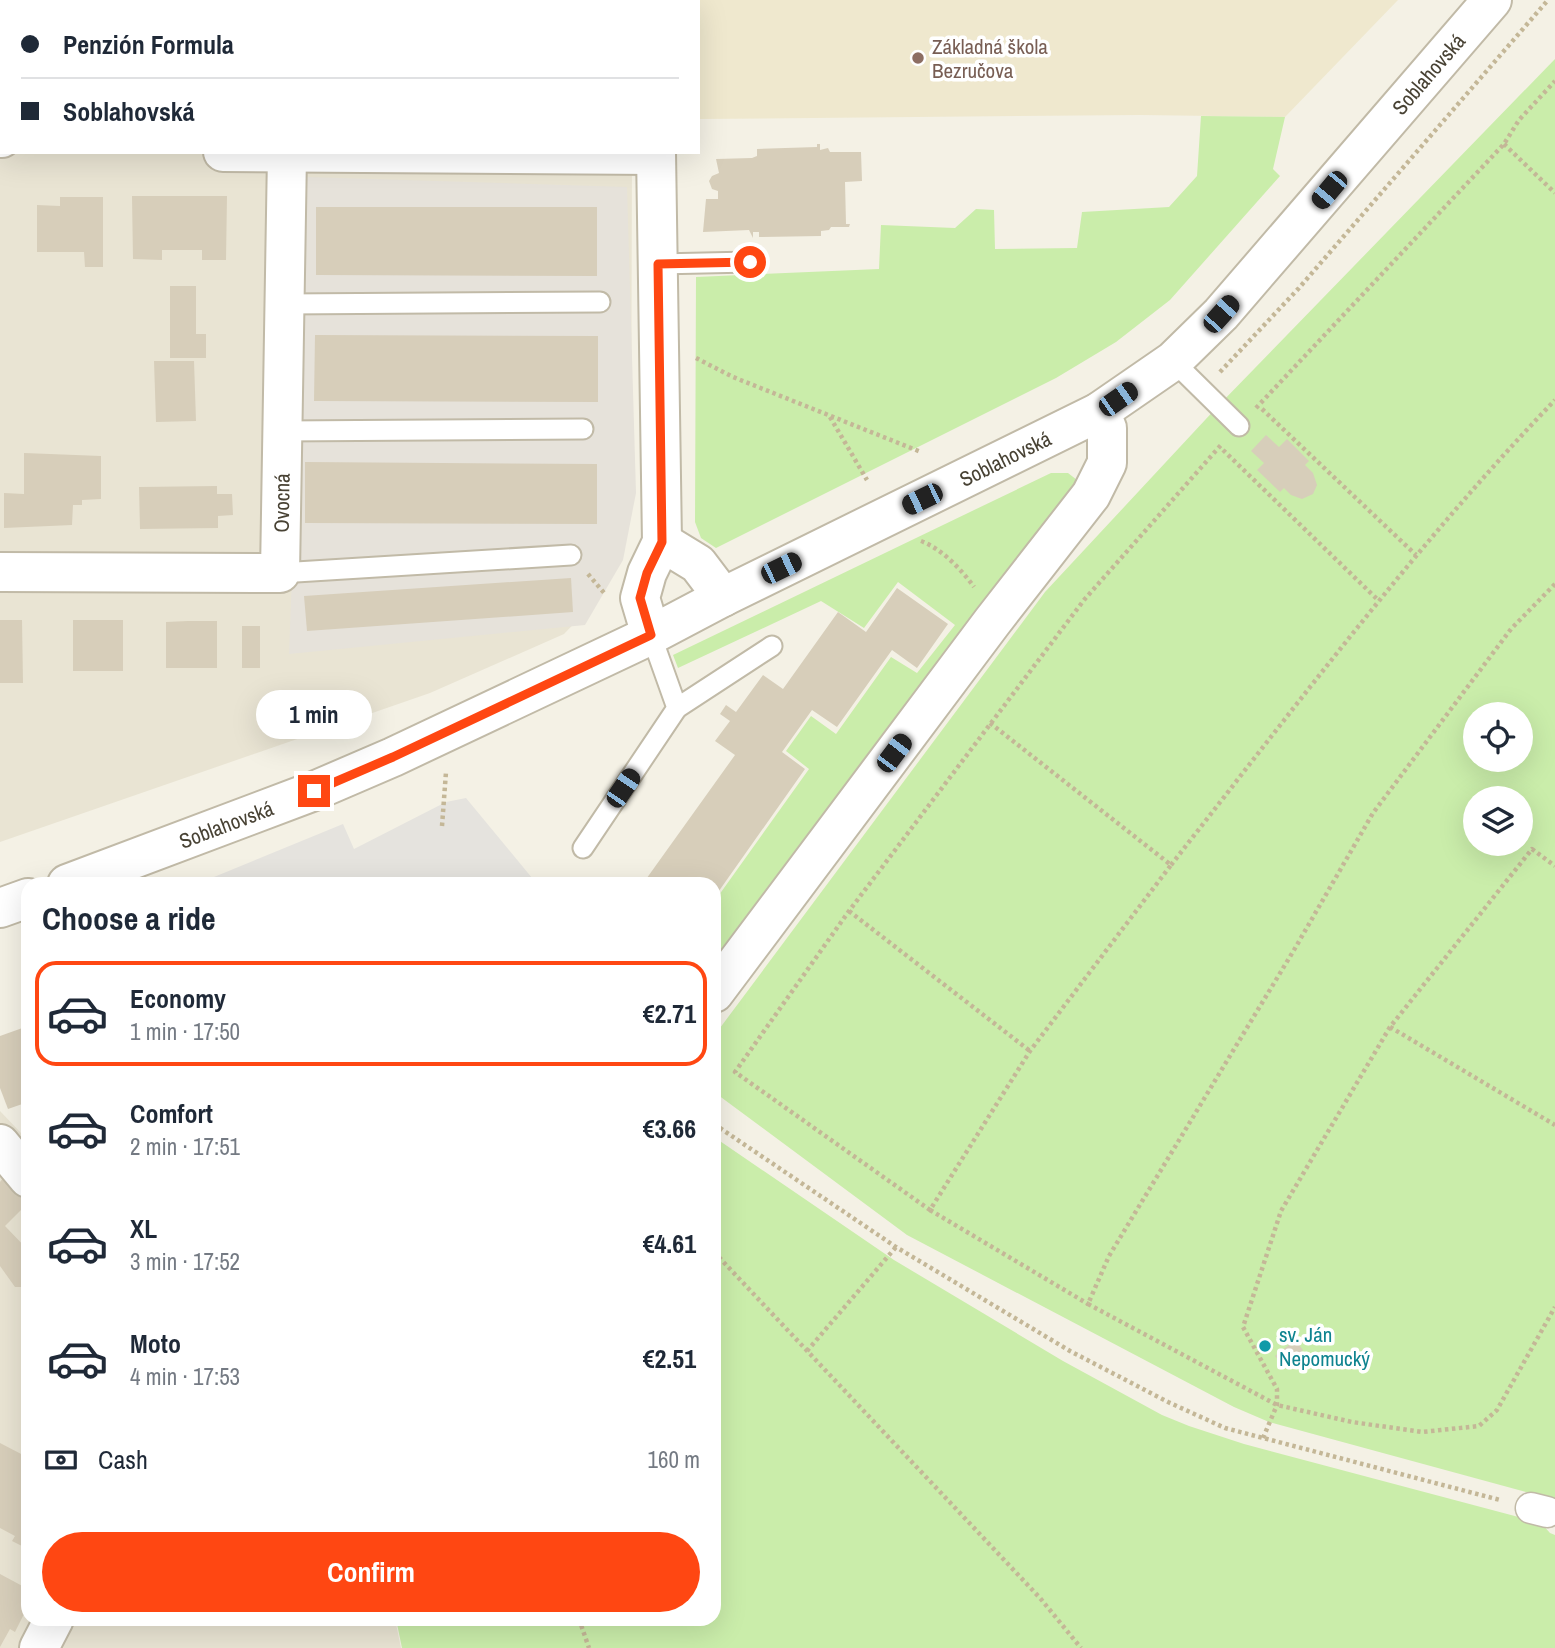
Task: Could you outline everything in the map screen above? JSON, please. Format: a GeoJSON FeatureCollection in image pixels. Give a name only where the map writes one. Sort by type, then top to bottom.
{"type":"FeatureCollection","features":[{"type":"Feature","properties":{"kind":"street","name":"Soblahovská"},"geometry":{"type":"LineString","coordinates":[[86,877],[314,791],[393,757],[651,635],[1099,412],[1173,361],[1221,314],[1267,264],[1492,0]]}},
{"type":"Feature","properties":{"kind":"street"},"geometry":{"type":"LineString","coordinates":[[287,154],[656,154],[662,542],[647,573],[640,598],[651,635]]}},
{"type":"Feature","properties":{"kind":"street","name":"Ovocná"},"geometry":{"type":"LineString","coordinates":[[279,573],[287,154]]}},
{"type":"Feature","properties":{"kind":"street"},"geometry":{"type":"LineString","coordinates":[[721,984],[992,622],[1091,495],[1108,456],[1107,428],[1099,412]]}},
{"type":"Feature","properties":{"kind":"street"},"geometry":{"type":"LineString","coordinates":[[662,542],[698,564],[723,597]]}},
{"type":"Feature","properties":{"kind":"street"},"geometry":{"type":"LineString","coordinates":[[0,572],[279,573]]}},
{"type":"Feature","properties":{"kind":"street"},"geometry":{"type":"LineString","coordinates":[[0,908],[21,900]]}},
{"type":"Feature","properties":{"kind":"street"},"geometry":{"type":"LineString","coordinates":[[0,1144],[21,1170]]}},
{"type":"Feature","properties":{"kind":"street"},"geometry":{"type":"LineString","coordinates":[[39,1648],[50,1626]]}},
{"type":"Feature","properties":{"kind":"lane"},"geometry":{"type":"LineString","coordinates":[[658,264],[750,262]]}},
{"type":"Feature","properties":{"kind":"lane"},"geometry":{"type":"LineString","coordinates":[[284,304],[600,303]]}},
{"type":"Feature","properties":{"kind":"lane"},"geometry":{"type":"LineString","coordinates":[[1173,361],[1239,426]]}},
{"type":"Feature","properties":{"kind":"lane"},"geometry":{"type":"LineString","coordinates":[[282,431],[583,429]]}},
{"type":"Feature","properties":{"kind":"lane"},"geometry":{"type":"LineString","coordinates":[[279,573],[571,555]]}},
{"type":"Feature","properties":{"kind":"lane"},"geometry":{"type":"LineString","coordinates":[[651,635],[677,708]]}},
{"type":"Feature","properties":{"kind":"lane"},"geometry":{"type":"LineString","coordinates":[[583,848],[677,708],[772,646]]}},
{"type":"Feature","properties":{"kind":"path"},"geometry":{"type":"LineString","coordinates":[[1215,377],[1251,342],[1299,288],[1548,0]]}},
{"type":"Feature","properties":{"kind":"path"},"geometry":{"type":"LineString","coordinates":[[1555,81],[1519,120],[1504,144],[1220,446],[1084,600],[849,911],[734,1072],[930,1210],[1088,1304],[1277,1405],[1352,1422],[1422,1432],[1479,1426],[1497,1410],[1555,1307]]}},
{"type":"Feature","properties":{"kind":"path"},"geometry":{"type":"LineString","coordinates":[[1504,144],[1555,193]]}},
{"type":"Feature","properties":{"kind":"path"},"geometry":{"type":"LineString","coordinates":[[689,354],[733,377],[921,453]]}},
{"type":"Feature","properties":{"kind":"path"},"geometry":{"type":"LineString","coordinates":[[930,1210],[1030,1051],[1171,865],[1416,555],[1508,449],[1555,400]]}},
{"type":"Feature","properties":{"kind":"path"},"geometry":{"type":"LineString","coordinates":[[1259,406],[1416,555]]}},
{"type":"Feature","properties":{"kind":"path"},"geometry":{"type":"LineString","coordinates":[[829,415],[867,480]]}},
{"type":"Feature","properties":{"kind":"path"},"geometry":{"type":"LineString","coordinates":[[1220,446],[1379,601]]}},
{"type":"Feature","properties":{"kind":"path"},"geometry":{"type":"LineString","coordinates":[[918,540],[930,544],[964,572],[979,593],[981,609],[992,622]]}},
{"type":"Feature","properties":{"kind":"path"},"geometry":{"type":"LineString","coordinates":[[1088,1304],[1109,1256],[1287,962],[1373,813],[1511,629],[1555,584]]}},
{"type":"Feature","properties":{"kind":"path"},"geometry":{"type":"LineString","coordinates":[[990,723],[1171,865]]}},
{"type":"Feature","properties":{"kind":"path"},"geometry":{"type":"LineString","coordinates":[[442,826],[447,768]]}},
{"type":"Feature","properties":{"kind":"path"},"geometry":{"type":"LineString","coordinates":[[1263,1437],[1277,1405],[1278,1389],[1243,1326],[1281,1211],[1391,1027],[1532,849],[1555,866]]}},
{"type":"Feature","properties":{"kind":"path"},"geometry":{"type":"LineString","coordinates":[[849,911],[1030,1051]]}},
{"type":"Feature","properties":{"kind":"path"},"geometry":{"type":"LineString","coordinates":[[1391,1027],[1555,1125]]}},
{"type":"Feature","properties":{"kind":"path"},"geometry":{"type":"LineString","coordinates":[[721,1129],[896,1247],[1047,1337],[1140,1388],[1225,1428],[1539,1510]]}},
{"type":"Feature","properties":{"kind":"path"},"geometry":{"type":"LineString","coordinates":[[807,1351],[896,1247]]}},
{"type":"Feature","properties":{"kind":"path"},"geometry":{"type":"LineString","coordinates":[[721,1259],[1040,1598],[1081,1648]]}},
{"type":"Feature","properties":{"kind":"path"},"geometry":{"type":"LineString","coordinates":[[581,1626],[589,1648]]}},
{"type":"Feature","properties":{"kind":"shaded area","name":"Základná škola Bezručova"},"geometry":{"type":"Polygon","coordinates":[[[700,0],[1398,0],[1285,117],[1140,115],[700,119],[700,0]]]}},
{"type":"Feature","properties":{"kind":"shaded area"},"geometry":{"type":"Polygon","coordinates":[[[0,154],[632,154],[631,493],[590,607],[564,634],[430,693],[0,842],[0,154]]]}},
{"type":"Feature","properties":{"kind":"shaded area"},"geometry":{"type":"Polygon","coordinates":[[[307,177],[627,187],[636,493],[623,560],[585,625],[289,654],[307,177]]]}},
{"type":"Feature","properties":{"kind":"shaded area"},"geometry":{"type":"Polygon","coordinates":[[[466,798],[531,877],[214,877],[343,824],[354,849],[446,802],[466,798]]]}},
{"type":"Feature","properties":{"kind":"shaded area"},"geometry":{"type":"Polygon","coordinates":[[[0,1111],[21,1133],[21,1626],[396,1626],[401,1648],[0,1648],[0,1111]]]}},
{"type":"Feature","properties":{"kind":"green space"},"geometry":{"type":"Polygon","coordinates":[[[1555,59],[1555,1500],[1269,1422],[1234,1407],[907,1235],[721,1097],[721,1027],[1045,592],[1219,405],[1555,59]]]}},
{"type":"Feature","properties":{"kind":"green space"},"geometry":{"type":"Polygon","coordinates":[[[1201,116],[1285,117],[1273,169],[1280,176],[1170,300],[1116,342],[1056,378],[716,548],[701,538],[695,522],[696,277],[879,269],[881,225],[955,228],[976,209],[994,210],[995,249],[1077,248],[1082,212],[1169,207],[1197,176],[1201,116]]]}},
{"type":"Feature","properties":{"kind":"green space"},"geometry":{"type":"Polygon","coordinates":[[[1051,473],[1068,473],[1077,480],[721,950],[721,892],[809,769],[786,751],[811,716],[836,734],[891,657],[917,673],[955,625],[898,582],[864,628],[821,601],[678,668],[673,655],[1051,473]]]}},
{"type":"Feature","properties":{"kind":"green space"},"geometry":{"type":"Polygon","coordinates":[[[721,1142],[894,1260],[1063,1361],[1162,1415],[1244,1444],[1541,1523],[1555,1535],[1555,1648],[402,1648],[397,1626],[721,1626],[721,1142]]]}},
{"type":"Feature","properties":{"kind":"building"},"geometry":{"type":"Polygon","coordinates":[[[817,144],[820,144],[820,150],[828,148],[830,152],[861,152],[862,181],[845,182],[846,224],[850,224],[849,227],[831,227],[821,231],[821,236],[759,237],[759,232],[753,232],[753,238],[749,230],[703,232],[706,199],[718,199],[718,191],[712,189],[709,181],[719,173],[716,159],[752,158],[757,156],[757,149],[817,147],[817,144]]]}},
{"type":"Feature","properties":{"kind":"building"},"geometry":{"type":"Polygon","coordinates":[[[132,196],[227,196],[226,260],[202,260],[202,250],[162,250],[162,260],[133,259],[132,196]]]}},
{"type":"Feature","properties":{"kind":"building"},"geometry":{"type":"Polygon","coordinates":[[[60,197],[103,197],[103,267],[85,267],[84,252],[37,252],[37,205],[60,206],[60,197]]]}},
{"type":"Feature","properties":{"kind":"building"},"geometry":{"type":"Polygon","coordinates":[[[316,207],[597,207],[597,276],[316,275],[316,207]]]}},
{"type":"Feature","properties":{"kind":"building"},"geometry":{"type":"Polygon","coordinates":[[[170,286],[196,286],[196,334],[206,334],[206,358],[170,358],[170,286]]]}},
{"type":"Feature","properties":{"kind":"building"},"geometry":{"type":"Polygon","coordinates":[[[315,335],[598,336],[598,402],[314,401],[315,335]]]}},
{"type":"Feature","properties":{"kind":"building"},"geometry":{"type":"Polygon","coordinates":[[[154,361],[194,361],[196,421],[156,422],[154,361]]]}},
{"type":"Feature","properties":{"kind":"building"},"geometry":{"type":"Polygon","coordinates":[[[1266,435],[1279,447],[1287,439],[1309,461],[1305,465],[1313,473],[1317,485],[1313,494],[1302,499],[1291,495],[1284,488],[1280,492],[1257,470],[1264,463],[1251,451],[1266,435]]]}},
{"type":"Feature","properties":{"kind":"building"},"geometry":{"type":"Polygon","coordinates":[[[24,453],[101,456],[101,499],[82,500],[82,505],[73,505],[72,525],[4,528],[4,493],[24,494],[24,453]]]}},
{"type":"Feature","properties":{"kind":"building"},"geometry":{"type":"Polygon","coordinates":[[[305,462],[597,464],[597,524],[305,523],[305,462]]]}},
{"type":"Feature","properties":{"kind":"building"},"geometry":{"type":"Polygon","coordinates":[[[217,486],[217,494],[232,494],[233,515],[218,516],[218,528],[140,529],[139,487],[217,486]]]}},
{"type":"Feature","properties":{"kind":"building"},"geometry":{"type":"Polygon","coordinates":[[[571,578],[573,612],[307,631],[304,596],[571,578]]]}},
{"type":"Feature","properties":{"kind":"building"},"geometry":{"type":"Polygon","coordinates":[[[897,588],[948,624],[917,668],[892,650],[837,727],[812,710],[782,752],[805,769],[721,888],[721,877],[648,877],[735,755],[715,741],[730,721],[720,714],[726,705],[736,712],[763,675],[783,689],[838,612],[866,632],[897,588]]]}},
{"type":"Feature","properties":{"kind":"building"},"geometry":{"type":"Polygon","coordinates":[[[0,620],[22,620],[23,683],[0,683],[0,620]]]}},
{"type":"Feature","properties":{"kind":"building"},"geometry":{"type":"Polygon","coordinates":[[[73,620],[123,620],[123,671],[73,671],[73,620]]]}},
{"type":"Feature","properties":{"kind":"building"},"geometry":{"type":"Polygon","coordinates":[[[217,621],[217,668],[166,668],[166,622],[217,621]]]}},
{"type":"Feature","properties":{"kind":"building"},"geometry":{"type":"Polygon","coordinates":[[[242,626],[260,626],[260,668],[242,668],[242,626]]]}},
{"type":"Feature","properties":{"kind":"building"},"geometry":{"type":"Polygon","coordinates":[[[21,1028],[21,1104],[8,1109],[0,1088],[0,1036],[21,1028]]]}},
{"type":"Feature","properties":{"kind":"building"},"geometry":{"type":"Polygon","coordinates":[[[3,1178],[21,1198],[21,1210],[5,1226],[21,1243],[21,1287],[15,1287],[0,1266],[0,1182],[3,1178]]]}},
{"type":"Feature","properties":{"kind":"building"},"geometry":{"type":"Polygon","coordinates":[[[1297,1342],[1303,1350],[1300,1356],[1285,1368],[1275,1356],[1297,1342]]]}},
{"type":"Feature","properties":{"kind":"building"},"geometry":{"type":"Polygon","coordinates":[[[0,1443],[21,1454],[21,1546],[12,1541],[15,1536],[0,1528],[0,1443]]]}},
{"type":"Feature","properties":{"kind":"building"},"geometry":{"type":"Polygon","coordinates":[[[0,1574],[21,1585],[21,1620],[15,1632],[10,1629],[0,1647],[0,1574]]]}},
{"type":"Feature","properties":{"kind":"place","name":"Základná škola Bezručova"},"geometry":{"type":"Point","coordinates":[918,58]}},
{"type":"Feature","properties":{"kind":"place","name":"sv. Ján Nepomucký"},"geometry":{"type":"Point","coordinates":[1265,1346]}},
{"type":"Feature","properties":{"kind":"route"},"geometry":{"type":"LineString","coordinates":[[314,791],[393,757],[651,635],[640,598],[647,573],[662,542],[658,264],[750,262]]}}]}
